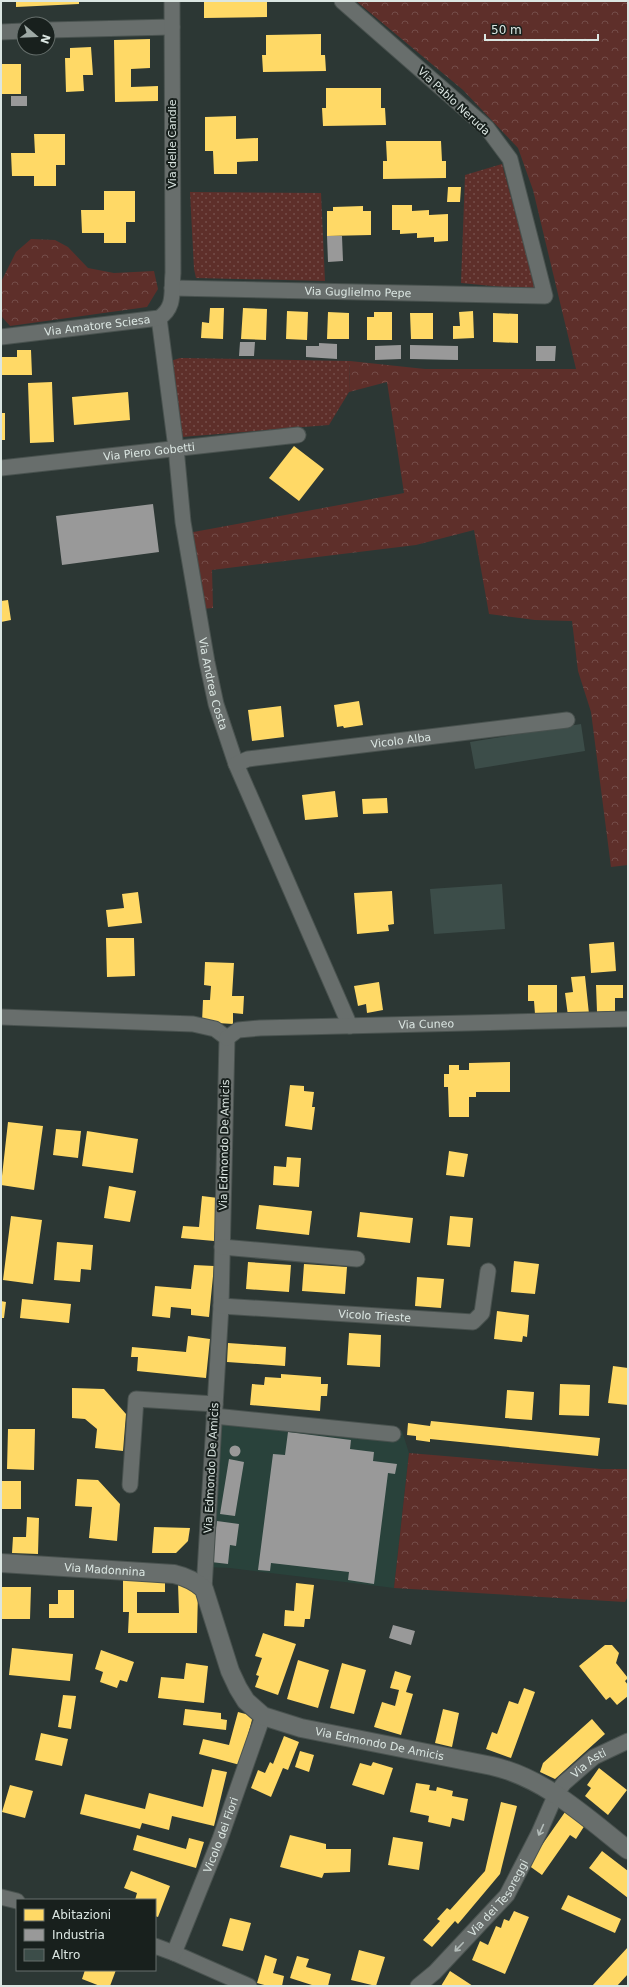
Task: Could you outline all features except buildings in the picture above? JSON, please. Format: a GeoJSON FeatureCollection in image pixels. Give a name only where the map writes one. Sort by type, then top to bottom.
{"type":"FeatureCollection","features":[{"type":"Feature","properties":{"kind":"street","name":"Via delle Candie"},"geometry":{"type":"LineString","coordinates":[[172,1],[172,288]]}},
{"type":"Feature","properties":{"kind":"street","name":"Via Pablo Neruda"},"geometry":{"type":"LineString","coordinates":[[342,1],[487,128],[510,159],[545,296]]}},
{"type":"Feature","properties":{"kind":"street"},"geometry":{"type":"LineString","coordinates":[[56,30],[172,26]]}},
{"type":"Feature","properties":{"kind":"street"},"geometry":{"type":"LineString","coordinates":[[1,32],[16,31]]}},
{"type":"Feature","properties":{"kind":"street","name":"Via Guglielmo Pepe"},"geometry":{"type":"LineString","coordinates":[[172,288],[545,296]]}},
{"type":"Feature","properties":{"kind":"street","name":"Via Amatore Sciesa"},"geometry":{"type":"LineString","coordinates":[[1,337],[159,318],[165,314],[171,305],[172,288]]}},
{"type":"Feature","properties":{"kind":"street","name":"Via Andrea Costa"},"geometry":{"type":"LineString","coordinates":[[159,318],[176,448],[183,522],[207,662],[216,704],[236,764],[350,1026]]}},
{"type":"Feature","properties":{"kind":"street","name":"Via Piero Gobetti"},"geometry":{"type":"LineString","coordinates":[[1,468],[298,436]]}},
{"type":"Feature","properties":{"kind":"street","name":"Vicolo Alba"},"geometry":{"type":"LineString","coordinates":[[236,764],[248,759],[568,720]]}},
{"type":"Feature","properties":{"kind":"street"},"geometry":{"type":"LineString","coordinates":[[1,1016],[193,1024],[215,1029],[227,1038]]}},
{"type":"Feature","properties":{"kind":"street","name":"Via Cuneo"},"geometry":{"type":"LineString","coordinates":[[227,1038],[238,1030],[260,1028],[628,1019]]}},
{"type":"Feature","properties":{"kind":"street","name":"Via Edmondo De Amicis"},"geometry":{"type":"LineString","coordinates":[[227,1038],[221,1306],[204,1589],[230,1672],[246,1701],[263,1716],[301,1728],[508,1770],[521,1774],[556,1794],[628,1850]]}},
{"type":"Feature","properties":{"kind":"street"},"geometry":{"type":"LineString","coordinates":[[222,1247],[357,1259]]}},
{"type":"Feature","properties":{"kind":"street","name":"Vicolo Trieste"},"geometry":{"type":"LineString","coordinates":[[221,1306],[473,1322],[482,1313],[488,1271]]}},
{"type":"Feature","properties":{"kind":"street"},"geometry":{"type":"LineString","coordinates":[[130,1485],[136,1399],[393,1434]]}},
{"type":"Feature","properties":{"kind":"street","name":"Via Madonnina"},"geometry":{"type":"LineString","coordinates":[[1,1563],[174,1574],[195,1581],[204,1589]]}},
{"type":"Feature","properties":{"kind":"street","name":"Vicolo dei Fiori"},"geometry":{"type":"LineString","coordinates":[[174,1953],[220,1839],[263,1716]]}},
{"type":"Feature","properties":{"kind":"street","name":"Via Asti"},"geometry":{"type":"LineString","coordinates":[[556,1794],[564,1783],[594,1757],[628,1742]]}},
{"type":"Feature","properties":{"kind":"street","name":"Via dei Tesoreggi"},"geometry":{"type":"LineString","coordinates":[[418,1986],[435,1972],[507,1895],[539,1833],[556,1794]]}},
{"type":"Feature","properties":{"kind":"street"},"geometry":{"type":"LineString","coordinates":[[1,1896],[16,1902]]}},
{"type":"Feature","properties":{"kind":"street"},"geometry":{"type":"LineString","coordinates":[[156,1946],[249,1986]]}},
{"type":"Feature","properties":{"kind":"shaded area"},"geometry":{"type":"Polygon","coordinates":[[[213,1413],[402,1431],[409,1453],[394,1588],[230,1568],[205,1567],[213,1413]]]}},
{"type":"Feature","properties":{"kind":"green space"},"geometry":{"type":"Polygon","coordinates":[[[356,1],[628,1],[628,865],[611,867],[591,712],[578,671],[572,621],[535,620],[489,614],[474,530],[416,545],[212,570],[213,608],[189,610],[188,533],[404,493],[387,382],[349,392],[350,361],[425,369],[576,369],[533,190],[518,148],[463,90],[356,1]]]}},
{"type":"Feature","properties":{"kind":"green space"},"geometry":{"type":"Polygon","coordinates":[[[502,164],[533,278],[534,290],[461,283],[465,175],[502,164]]]}},
{"type":"Feature","properties":{"kind":"green space"},"geometry":{"type":"Polygon","coordinates":[[[190,192],[321,193],[325,281],[196,278],[194,269],[190,192]]]}},
{"type":"Feature","properties":{"kind":"green space"},"geometry":{"type":"Polygon","coordinates":[[[31,239],[55,240],[68,247],[88,268],[114,273],[154,271],[158,289],[147,307],[10,326],[2,317],[1,282],[16,252],[31,239]]]}},
{"type":"Feature","properties":{"kind":"green space"},"geometry":{"type":"Polygon","coordinates":[[[180,358],[350,361],[349,392],[329,425],[182,437],[167,362],[180,358]]]}},
{"type":"Feature","properties":{"kind":"green space"},"geometry":{"type":"Polygon","coordinates":[[[409,1453],[601,1469],[628,1469],[628,1596],[625,1602],[394,1588],[409,1453]]]}}]}
